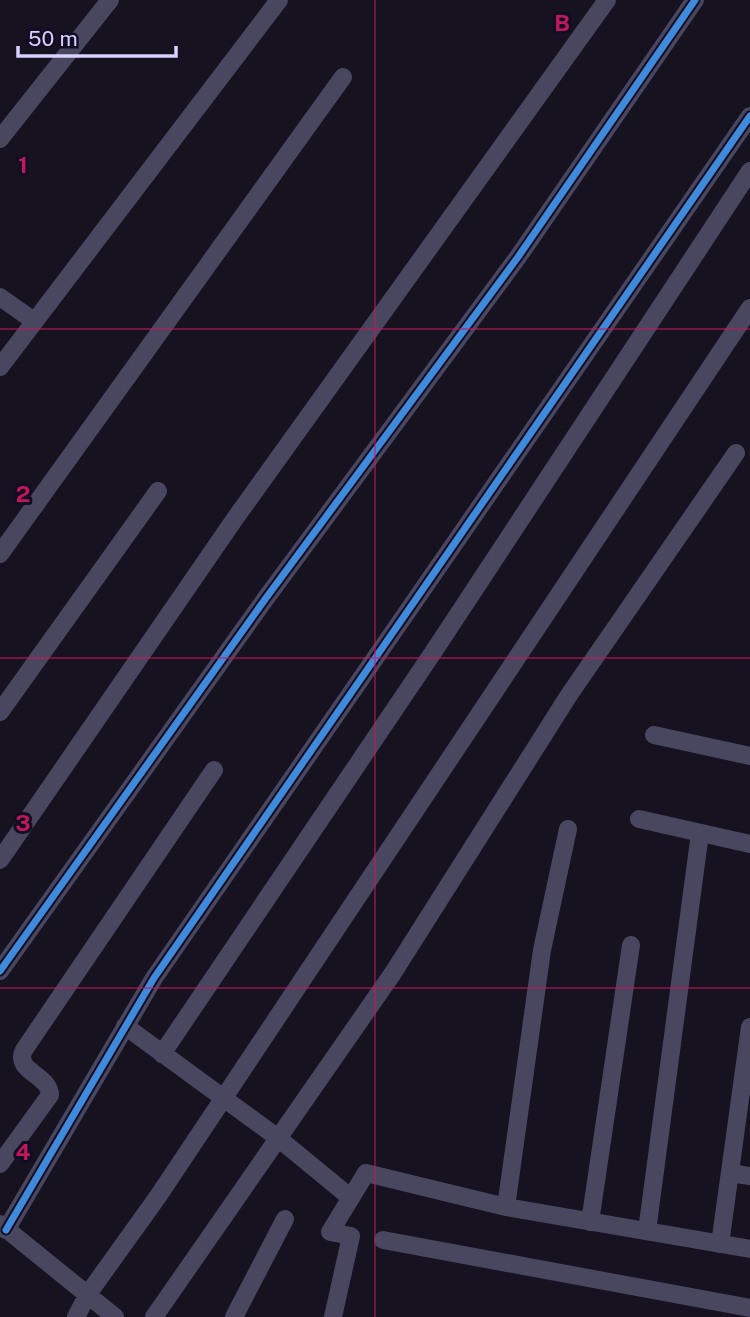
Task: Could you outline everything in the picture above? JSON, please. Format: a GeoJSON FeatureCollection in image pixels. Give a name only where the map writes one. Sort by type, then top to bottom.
{"type":"FeatureCollection","features":[{"type":"Feature","properties":{"kind":"street"},"geometry":{"type":"LineString","coordinates":[[0,139],[110,0]]}},
{"type":"Feature","properties":{"kind":"street"},"geometry":{"type":"LineString","coordinates":[[0,367],[279,0]]}},
{"type":"Feature","properties":{"kind":"street"},"geometry":{"type":"LineString","coordinates":[[0,860],[234,520],[607,0]]}},
{"type":"Feature","properties":{"kind":"street"},"geometry":{"type":"LineString","coordinates":[[0,971],[266,598],[518,257],[695,0]]}},
{"type":"Feature","properties":{"kind":"street"},"geometry":{"type":"LineString","coordinates":[[0,554],[342,77]]}},
{"type":"Feature","properties":{"kind":"street"},"geometry":{"type":"LineString","coordinates":[[114,1317],[3,1227],[154,978],[750,116]]}},
{"type":"Feature","properties":{"kind":"street"},"geometry":{"type":"LineString","coordinates":[[162,1054],[434,651],[750,171]]}},
{"type":"Feature","properties":{"kind":"street"},"geometry":{"type":"LineString","coordinates":[[0,297],[34,321]]}},
{"type":"Feature","properties":{"kind":"street"},"geometry":{"type":"LineString","coordinates":[[76,1317],[88,1294],[159,1195],[750,308]]}},
{"type":"Feature","properties":{"kind":"street"},"geometry":{"type":"LineString","coordinates":[[153,1317],[393,973],[569,695],[736,453]]}},
{"type":"Feature","properties":{"kind":"street"},"geometry":{"type":"LineString","coordinates":[[0,712],[158,491]]}},
{"type":"Feature","properties":{"kind":"street"},"geometry":{"type":"LineString","coordinates":[[654,735],[750,756]]}},
{"type":"Feature","properties":{"kind":"street"},"geometry":{"type":"LineString","coordinates":[[0,1164],[50,1095],[47,1085],[22,1063],[24,1050],[214,770]]}},
{"type":"Feature","properties":{"kind":"street"},"geometry":{"type":"LineString","coordinates":[[639,819],[750,844]]}},
{"type":"Feature","properties":{"kind":"street"},"geometry":{"type":"LineString","coordinates":[[506,1207],[542,950],[568,829]]}},
{"type":"Feature","properties":{"kind":"street"},"geometry":{"type":"LineString","coordinates":[[647,1231],[700,833]]}},
{"type":"Feature","properties":{"kind":"street"},"geometry":{"type":"LineString","coordinates":[[590,1222],[631,945]]}},
{"type":"Feature","properties":{"kind":"street"},"geometry":{"type":"LineString","coordinates":[[125,1026],[278,1138],[351,1198]]}},
{"type":"Feature","properties":{"kind":"street"},"geometry":{"type":"LineString","coordinates":[[720,1244],[750,1027]]}},
{"type":"Feature","properties":{"kind":"street"},"geometry":{"type":"LineString","coordinates":[[333,1317],[351,1236],[330,1232],[366,1173],[506,1207],[750,1249]]}},
{"type":"Feature","properties":{"kind":"street"},"geometry":{"type":"LineString","coordinates":[[730,1173],[750,1176]]}},
{"type":"Feature","properties":{"kind":"street"},"geometry":{"type":"LineString","coordinates":[[234,1317],[285,1219]]}},
{"type":"Feature","properties":{"kind":"street"},"geometry":{"type":"LineString","coordinates":[[383,1240],[750,1308]]}},
{"type":"Feature","properties":{"kind":"cycle path"},"geometry":{"type":"LineString","coordinates":[[0,971],[266,598],[518,257],[695,0]]}},
{"type":"Feature","properties":{"kind":"cycle path"},"geometry":{"type":"LineString","coordinates":[[6,1230],[154,978],[750,116]]}}]}
